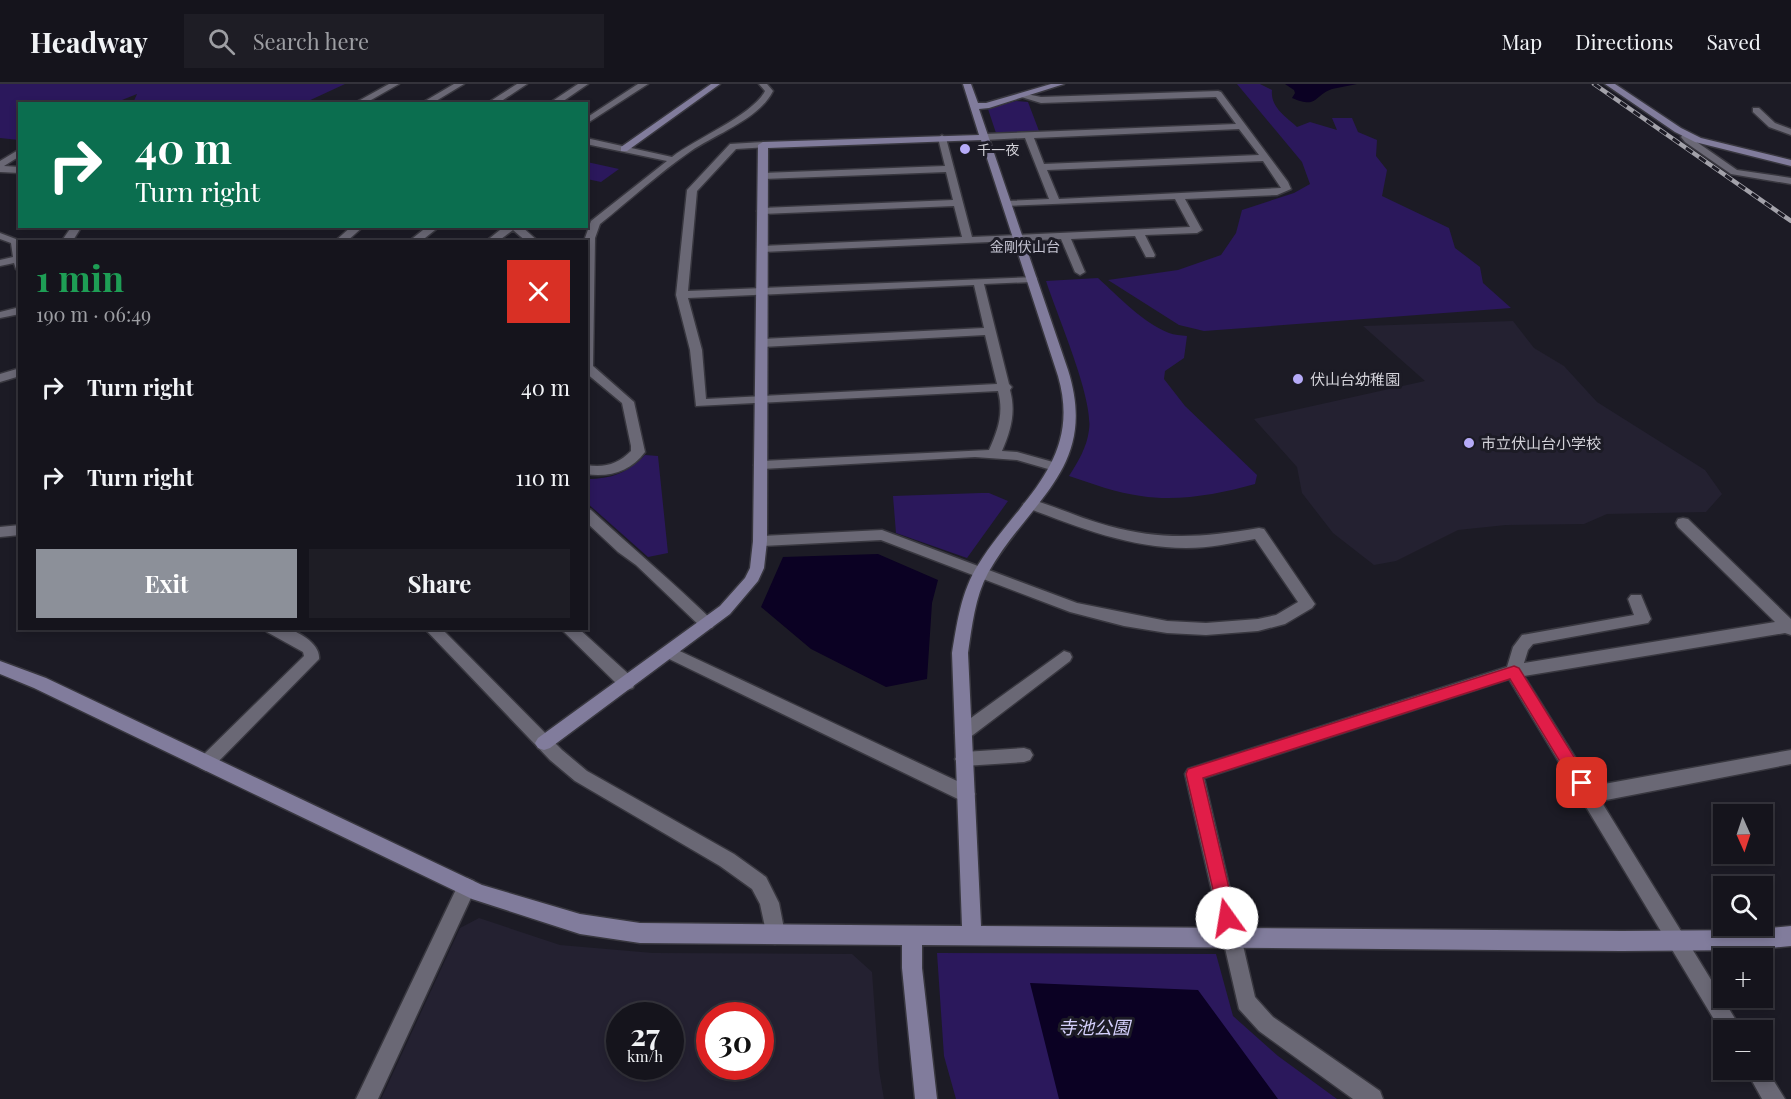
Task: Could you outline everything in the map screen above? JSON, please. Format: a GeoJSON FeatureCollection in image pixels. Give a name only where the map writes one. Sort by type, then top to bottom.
{"type":"FeatureCollection","features":[{"type":"Feature","properties":{"kind":"street"},"geometry":{"type":"LineString","coordinates":[[361,102],[395,84]]}},
{"type":"Feature","properties":{"kind":"street"},"geometry":{"type":"LineString","coordinates":[[428,102],[460,84]]}},
{"type":"Feature","properties":{"kind":"street"},"geometry":{"type":"LineString","coordinates":[[493,102],[523,84]]}},
{"type":"Feature","properties":{"kind":"street"},"geometry":{"type":"LineString","coordinates":[[555,102],[584,84]]}},
{"type":"Feature","properties":{"kind":"street"},"geometry":{"type":"LineString","coordinates":[[588,121],[644,84]]}},
{"type":"Feature","properties":{"kind":"street"},"geometry":{"type":"LineString","coordinates":[[624,149],[716,84]]}},
{"type":"Feature","properties":{"kind":"street"},"geometry":{"type":"LineString","coordinates":[[588,259],[590,238],[595,223],[674,160],[699,142],[736,121],[765,99],[769,91],[764,84]]}},
{"type":"Feature","properties":{"kind":"street"},"geometry":{"type":"LineString","coordinates":[[967,84],[1065,379],[1071,406],[1069,437],[1055,467],[981,573],[970,597],[960,653],[972,936]]}},
{"type":"Feature","properties":{"kind":"street"},"geometry":{"type":"LineString","coordinates":[[975,106],[986,106],[1060,84]]}},
{"type":"Feature","properties":{"kind":"street"},"geometry":{"type":"LineString","coordinates":[[1610,84],[1687,135],[1723,147],[1791,163]]}},
{"type":"Feature","properties":{"kind":"street"},"geometry":{"type":"LineString","coordinates":[[1008,204],[1277,192],[1286,189],[1218,94],[1041,100],[1022,96]]}},
{"type":"Feature","properties":{"kind":"street"},"geometry":{"type":"LineString","coordinates":[[1756,110],[1772,125],[1791,132]]}},
{"type":"Feature","properties":{"kind":"street"},"geometry":{"type":"LineString","coordinates":[[1006,387],[700,403],[696,350],[682,295],[692,190],[733,146],[1242,126]]}},
{"type":"Feature","properties":{"kind":"street"},"geometry":{"type":"LineString","coordinates":[[1028,135],[1054,202]]}},
{"type":"Feature","properties":{"kind":"street"},"geometry":{"type":"LineString","coordinates":[[1687,135],[1684,137],[1734,172],[1791,181]]}},
{"type":"Feature","properties":{"kind":"street"},"geometry":{"type":"LineString","coordinates":[[942,138],[968,240]]}},
{"type":"Feature","properties":{"kind":"street"},"geometry":{"type":"LineString","coordinates":[[588,141],[674,160]]}},
{"type":"Feature","properties":{"kind":"street"},"geometry":{"type":"LineString","coordinates":[[544,743],[707,624],[740,596],[757,568],[760,541],[764,145]]}},
{"type":"Feature","properties":{"kind":"street"},"geometry":{"type":"LineString","coordinates":[[0,167],[18,154]]}},
{"type":"Feature","properties":{"kind":"street"},"geometry":{"type":"LineString","coordinates":[[1041,167],[1265,158]]}},
{"type":"Feature","properties":{"kind":"street"},"geometry":{"type":"LineString","coordinates":[[0,167],[18,170]]}},
{"type":"Feature","properties":{"kind":"street"},"geometry":{"type":"LineString","coordinates":[[763,176],[950,169]]}},
{"type":"Feature","properties":{"kind":"street"},"geometry":{"type":"LineString","coordinates":[[762,249],[1197,230],[1178,196]]}},
{"type":"Feature","properties":{"kind":"street"},"geometry":{"type":"LineString","coordinates":[[762,211],[958,203]]}},
{"type":"Feature","properties":{"kind":"street"},"geometry":{"type":"LineString","coordinates":[[68,240],[77,228]]}},
{"type":"Feature","properties":{"kind":"street"},"geometry":{"type":"LineString","coordinates":[[342,240],[356,228]]}},
{"type":"Feature","properties":{"kind":"street"},"geometry":{"type":"LineString","coordinates":[[415,240],[432,228]]}},
{"type":"Feature","properties":{"kind":"street"},"geometry":{"type":"LineString","coordinates":[[493,240],[510,228]]}},
{"type":"Feature","properties":{"kind":"street"},"geometry":{"type":"LineString","coordinates":[[516,228],[531,240]]}},
{"type":"Feature","properties":{"kind":"street"},"geometry":{"type":"LineString","coordinates":[[1138,232],[1150,255]]}},
{"type":"Feature","properties":{"kind":"street"},"geometry":{"type":"LineString","coordinates":[[0,236],[16,241],[18,253]]}},
{"type":"Feature","properties":{"kind":"street"},"geometry":{"type":"LineString","coordinates":[[1065,236],[1080,272]]}},
{"type":"Feature","properties":{"kind":"street"},"geometry":{"type":"LineString","coordinates":[[0,263],[18,259]]}},
{"type":"Feature","properties":{"kind":"street"},"geometry":{"type":"LineString","coordinates":[[682,295],[1032,279]]}},
{"type":"Feature","properties":{"kind":"street"},"geometry":{"type":"LineString","coordinates":[[978,281],[1006,387],[1008,405],[1007,417],[994,453]]}},
{"type":"Feature","properties":{"kind":"street"},"geometry":{"type":"LineString","coordinates":[[0,315],[18,310]]}},
{"type":"Feature","properties":{"kind":"street"},"geometry":{"type":"LineString","coordinates":[[762,343],[991,331]]}},
{"type":"Feature","properties":{"kind":"street"},"geometry":{"type":"LineString","coordinates":[[588,367],[628,402],[638,446],[638,452],[622,466],[603,471],[588,469]]}},
{"type":"Feature","properties":{"kind":"street"},"geometry":{"type":"LineString","coordinates":[[0,378],[18,373]]}},
{"type":"Feature","properties":{"kind":"street"},"geometry":{"type":"LineString","coordinates":[[761,465],[994,453],[1017,456],[1055,467]]}},
{"type":"Feature","properties":{"kind":"street"},"geometry":{"type":"LineString","coordinates":[[760,541],[882,535],[1075,608],[1124,620],[1167,627],[1206,628],[1258,625],[1280,620],[1308,604],[1259,533],[1188,543],[1141,540],[1098,529],[1030,504]]}},
{"type":"Feature","properties":{"kind":"street"},"geometry":{"type":"LineString","coordinates":[[588,515],[623,548],[641,561],[707,624]]}},
{"type":"Feature","properties":{"kind":"street"},"geometry":{"type":"LineString","coordinates":[[1683,523],[1790,628]]}},
{"type":"Feature","properties":{"kind":"street"},"geometry":{"type":"LineString","coordinates":[[0,532],[18,530]]}},
{"type":"Feature","properties":{"kind":"street"},"geometry":{"type":"LineString","coordinates":[[1636,599],[1643,619],[1528,639],[1521,647],[1514,672],[1726,1020]]}},
{"type":"Feature","properties":{"kind":"street"},"geometry":{"type":"LineString","coordinates":[[1372,1099],[1266,1024],[1246,1002],[1194,774],[1514,672],[1790,628]]}},
{"type":"Feature","properties":{"kind":"street"},"geometry":{"type":"LineString","coordinates":[[206,763],[311,659],[312,653],[309,648],[276,630]]}},
{"type":"Feature","properties":{"kind":"street"},"geometry":{"type":"LineString","coordinates":[[433,630],[544,743],[581,776],[618,800],[727,861],[759,883],[769,903],[775,934]]}},
{"type":"Feature","properties":{"kind":"street"},"geometry":{"type":"LineString","coordinates":[[569,630],[627,683]]}},
{"type":"Feature","properties":{"kind":"street"},"geometry":{"type":"LineString","coordinates":[[669,652],[966,794]]}},
{"type":"Feature","properties":{"kind":"street"},"geometry":{"type":"LineString","coordinates":[[963,733],[1064,657]]}},
{"type":"Feature","properties":{"kind":"street"},"geometry":{"type":"LineString","coordinates":[[0,667],[40,683],[467,887],[527,909],[580,924],[640,933],[1678,941],[1791,936]]}},
{"type":"Feature","properties":{"kind":"street"},"geometry":{"type":"LineString","coordinates":[[964,759],[1024,755]]}},
{"type":"Feature","properties":{"kind":"street"},"geometry":{"type":"LineString","coordinates":[[1588,795],[1791,757]]}},
{"type":"Feature","properties":{"kind":"street"},"geometry":{"type":"LineString","coordinates":[[367,1099],[467,887]]}},
{"type":"Feature","properties":{"kind":"street"},"geometry":{"type":"LineString","coordinates":[[912,935],[913,978],[926,1099]]}},
{"type":"Feature","properties":{"kind":"street"},"geometry":{"type":"LineString","coordinates":[[1762,1080],[1774,1099]]}},
{"type":"Feature","properties":{"kind":"shaded area"},"geometry":{"type":"Polygon","coordinates":[[[1285,84],[1357,84],[1332,89],[1315,100],[1307,102],[1292,98],[1294,90],[1285,84]]]}},
{"type":"Feature","properties":{"kind":"shaded area","name":"市立伏山台小学校"},"geometry":{"type":"Polygon","coordinates":[[[1513,321],[1534,348],[1564,366],[1597,402],[1705,470],[1722,494],[1706,512],[1607,514],[1584,524],[1506,525],[1458,530],[1396,561],[1374,565],[1333,533],[1302,493],[1297,467],[1254,419],[1425,381],[1363,326],[1513,321]]]}},
{"type":"Feature","properties":{"kind":"shaded area"},"geometry":{"type":"Polygon","coordinates":[[[878,554],[938,580],[932,603],[927,679],[886,687],[811,649],[761,607],[783,557],[878,554]]]}},
{"type":"Feature","properties":{"kind":"shaded area"},"geometry":{"type":"Polygon","coordinates":[[[479,918],[560,945],[653,953],[852,954],[872,972],[879,1070],[884,1099],[381,1099],[460,928],[479,918]]]}},
{"type":"Feature","properties":{"kind":"shaded area"},"geometry":{"type":"Polygon","coordinates":[[[1030,983],[1198,990],[1278,1099],[1059,1099],[1030,983]]]}},
{"type":"Feature","properties":{"kind":"green space"},"geometry":{"type":"Polygon","coordinates":[[[0,84],[345,84],[306,102],[133,102],[137,94],[117,102],[18,102],[18,140],[0,138],[0,84]]]}},
{"type":"Feature","properties":{"kind":"green space"},"geometry":{"type":"Polygon","coordinates":[[[1237,84],[1260,84],[1272,90],[1276,107],[1297,127],[1310,122],[1337,130],[1332,118],[1352,118],[1358,132],[1377,140],[1376,156],[1387,170],[1382,196],[1449,228],[1455,248],[1480,267],[1483,283],[1511,308],[1204,331],[1179,325],[1108,280],[1178,270],[1221,255],[1236,233],[1242,210],[1294,193],[1310,184],[1302,162],[1237,84]]]}},
{"type":"Feature","properties":{"kind":"green space"},"geometry":{"type":"Polygon","coordinates":[[[1016,101],[1028,102],[1039,131],[996,133],[988,109],[1016,101]]]}},
{"type":"Feature","properties":{"kind":"green space"},"geometry":{"type":"Polygon","coordinates":[[[588,162],[619,169],[601,182],[588,179],[588,162]]]}},
{"type":"Feature","properties":{"kind":"green space"},"geometry":{"type":"Polygon","coordinates":[[[1098,278],[1131,309],[1149,322],[1169,333],[1187,336],[1184,358],[1165,371],[1164,379],[1185,406],[1257,475],[1255,484],[1198,496],[1155,498],[1123,493],[1069,476],[1086,442],[1089,416],[1074,357],[1046,281],[1098,278]]]}},
{"type":"Feature","properties":{"kind":"green space"},"geometry":{"type":"Polygon","coordinates":[[[645,455],[658,456],[668,553],[648,557],[588,504],[588,479],[619,474],[645,455]]]}},
{"type":"Feature","properties":{"kind":"green space"},"geometry":{"type":"Polygon","coordinates":[[[989,493],[1008,501],[967,558],[896,533],[893,496],[989,493]]]}},
{"type":"Feature","properties":{"kind":"green space","name":"寺池公園"},"geometry":{"type":"Polygon","coordinates":[[[937,953],[1216,954],[1233,1016],[1278,1056],[1337,1099],[956,1099],[944,1056],[937,953]]]}},
{"type":"Feature","properties":{"kind":"railway"},"geometry":{"type":"LineString","coordinates":[[1594,84],[1791,221]]}},
{"type":"Feature","properties":{"kind":"place","name":"千一夜"},"geometry":{"type":"Point","coordinates":[965,149]}},
{"type":"Feature","properties":{"kind":"place","name":"伏山台幼稚園"},"geometry":{"type":"Point","coordinates":[1298,379]}},
{"type":"Feature","properties":{"kind":"place","name":"市立伏山台小学校"},"geometry":{"type":"Point","coordinates":[1469,443]}},
{"type":"Feature","properties":{"kind":"district","name":"金剛伏山台"},"geometry":{"type":"Point","coordinates":[1025,246]}},
{"type":"Feature","properties":{"kind":"route"},"geometry":{"type":"LineString","coordinates":[[1227,918],[1194,774],[1514,672],[1582,783]]}}]}
